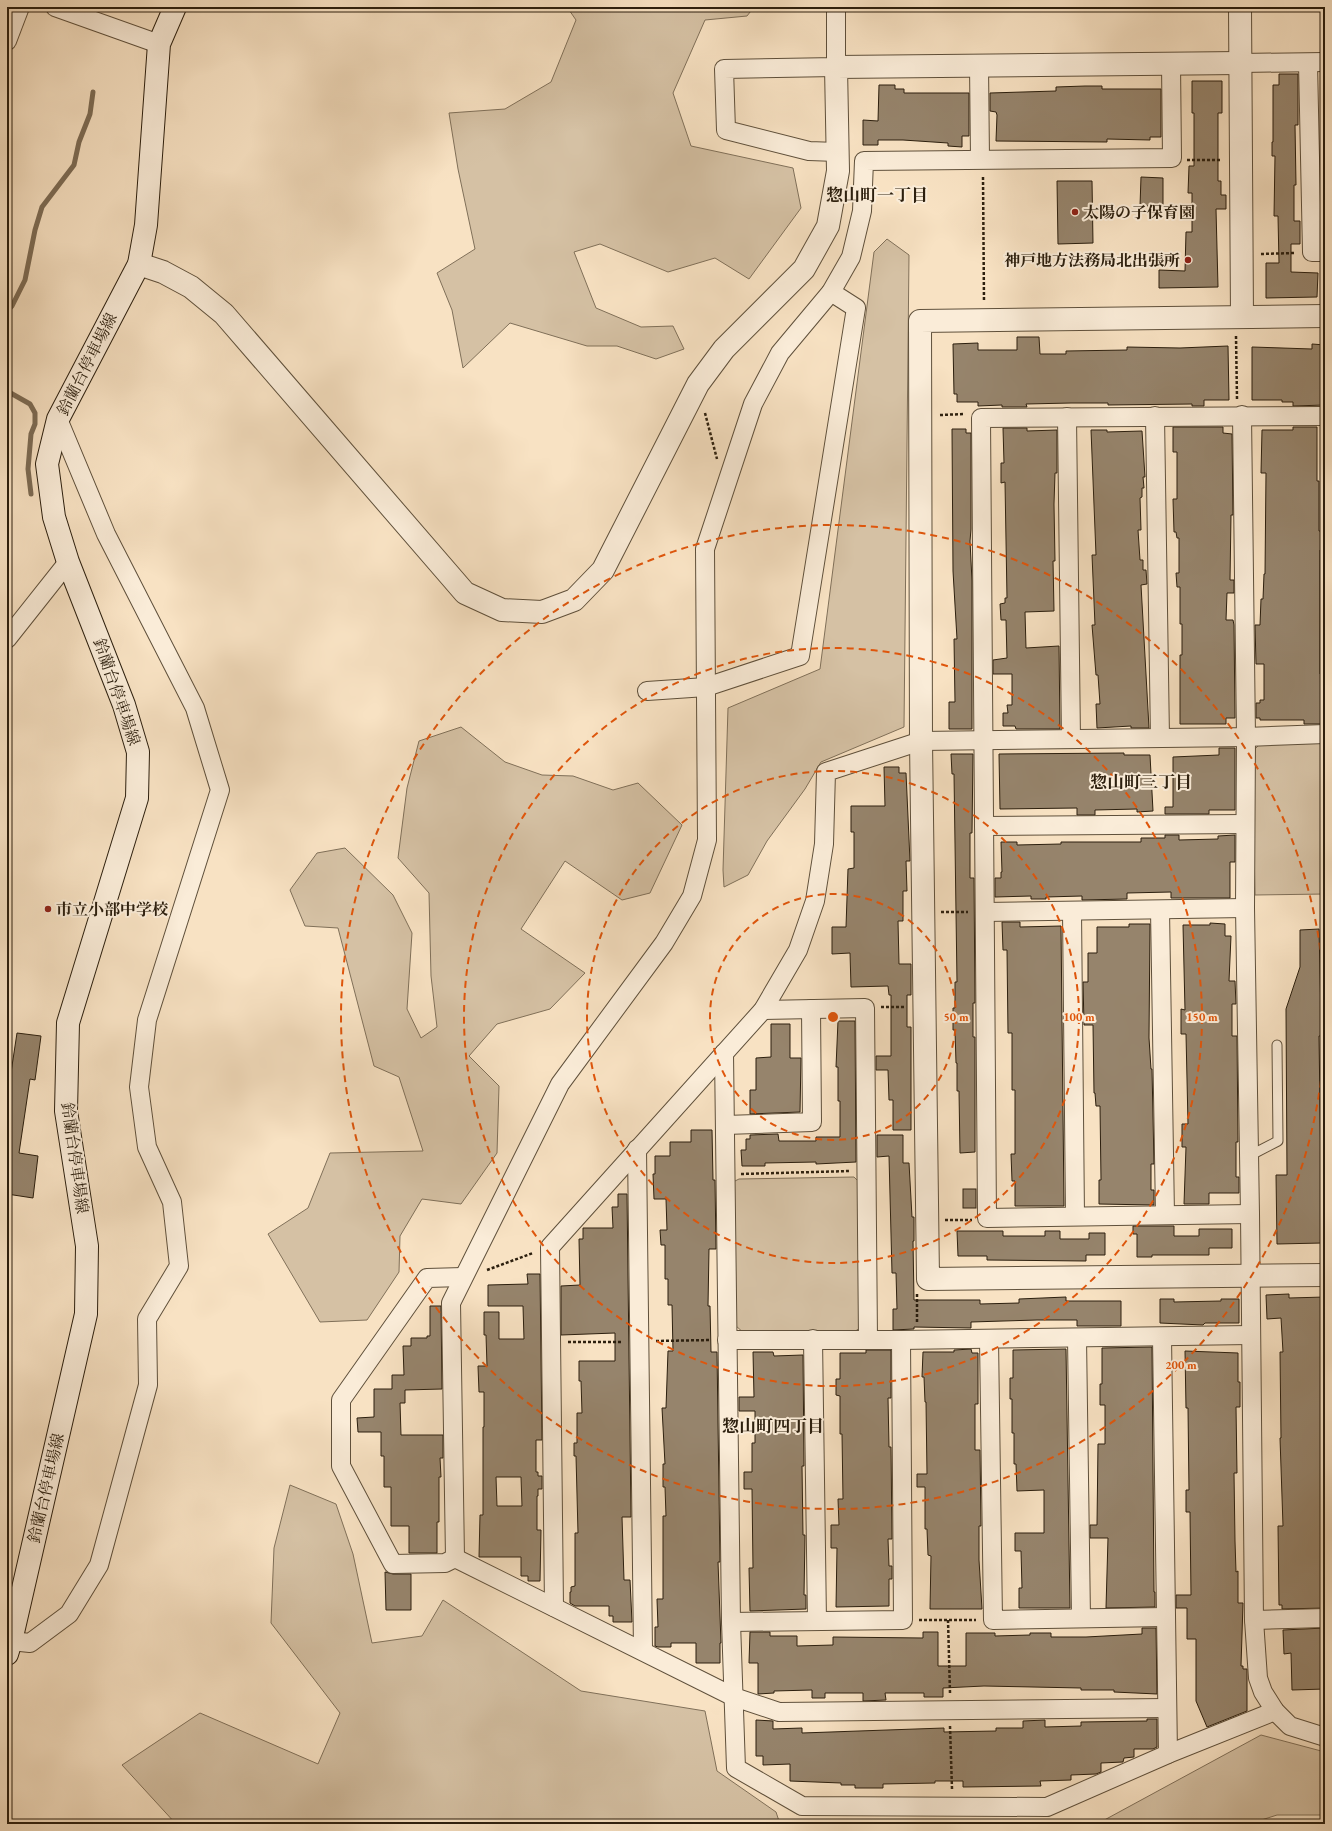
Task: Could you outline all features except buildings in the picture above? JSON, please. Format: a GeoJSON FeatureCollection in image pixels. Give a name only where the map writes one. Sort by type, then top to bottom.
{"type":"FeatureCollection","features":[{"type":"Feature","properties":{"kind":"street"},"geometry":{"type":"LineString","coordinates":[[7,41],[20,7]]}},
{"type":"Feature","properties":{"kind":"street"},"geometry":{"type":"LineString","coordinates":[[55,7],[159,44]]}},
{"type":"Feature","properties":{"kind":"street","name":"鈴蘭台停車場線"},"geometry":{"type":"LineString","coordinates":[[9,1647],[86,1314],[88,1246],[66,1111],[68,1023],[137,798],[138,752],[124,705],[68,562],[54,517],[47,464],[58,419],[139,264],[146,225],[159,44],[175,7]]}},
{"type":"Feature","properties":{"kind":"street"},"geometry":{"type":"LineString","coordinates":[[139,264],[163,272],[192,287],[224,314],[465,593],[502,610],[542,612],[574,600],[603,570],[698,384],[724,349],[804,269],[828,226],[838,171],[836,7]]}},
{"type":"Feature","properties":{"kind":"street"},"geometry":{"type":"LineString","coordinates":[[1240,7],[1242,317]]}},
{"type":"Feature","properties":{"kind":"street"},"geometry":{"type":"LineString","coordinates":[[838,152],[809,151],[726,130],[724,69],[1316,62],[1318,252]]}},
{"type":"Feature","properties":{"kind":"street"},"geometry":{"type":"LineString","coordinates":[[455,1558],[451,1303],[560,1084],[664,943],[692,896],[707,840],[705,550],[724,488],[753,404],[780,353],[831,292],[851,257],[862,212],[864,161],[1172,158],[1171,63]]}},
{"type":"Feature","properties":{"kind":"street"},"geometry":{"type":"LineString","coordinates":[[979,65],[980,159]]}},
{"type":"Feature","properties":{"kind":"street"},"geometry":{"type":"LineString","coordinates":[[647,691],[706,688],[800,656],[856,308],[831,292]]}},
{"type":"Feature","properties":{"kind":"street"},"geometry":{"type":"LineString","coordinates":[[1325,316],[920,321],[922,741],[928,1279],[1325,1276]]}},
{"type":"Feature","properties":{"kind":"street"},"geometry":{"type":"LineString","coordinates":[[1242,415],[1246,737],[1245,908],[1251,1277],[1254,1620],[1258,1678],[1263,1692],[1275,1711],[1290,1726],[1325,1737]]}},
{"type":"Feature","properties":{"kind":"street"},"geometry":{"type":"LineString","coordinates":[[1250,1214],[987,1218],[981,418],[1242,415],[1325,416]]}},
{"type":"Feature","properties":{"kind":"street"},"geometry":{"type":"LineString","coordinates":[[1155,416],[1160,738]]}},
{"type":"Feature","properties":{"kind":"street"},"geometry":{"type":"LineString","coordinates":[[1067,417],[1071,739]]}},
{"type":"Feature","properties":{"kind":"street"},"geometry":{"type":"LineString","coordinates":[[9,1647],[30,1643],[69,1614],[98,1565],[148,1385],[147,1319],[179,1266],[172,1202],[147,1147],[139,1087],[147,1020],[220,790],[195,708],[106,534],[58,419]]}},
{"type":"Feature","properties":{"kind":"street"},"geometry":{"type":"LineString","coordinates":[[7,639],[68,562]]}},
{"type":"Feature","properties":{"kind":"street"},"geometry":{"type":"LineString","coordinates":[[554,1607],[550,1247],[763,1010],[798,950],[815,901],[824,844],[826,772],[922,741],[1246,737],[1325,734]]}},
{"type":"Feature","properties":{"kind":"street"},"geometry":{"type":"LineString","coordinates":[[984,826],[1245,824]]}},
{"type":"Feature","properties":{"kind":"street"},"geometry":{"type":"LineString","coordinates":[[985,912],[1245,908]]}},
{"type":"Feature","properties":{"kind":"street"},"geometry":{"type":"LineString","coordinates":[[1160,910],[1165,1215]]}},
{"type":"Feature","properties":{"kind":"street"},"geometry":{"type":"LineString","coordinates":[[1072,911],[1075,1216]]}},
{"type":"Feature","properties":{"kind":"street"},"geometry":{"type":"LineString","coordinates":[[763,1010],[865,1008],[868,1339]]}},
{"type":"Feature","properties":{"kind":"street"},"geometry":{"type":"LineString","coordinates":[[725,1125],[812,1122],[811,1009]]}},
{"type":"Feature","properties":{"kind":"street"},"geometry":{"type":"LineString","coordinates":[[724,1053],[731,1622],[736,1768],[802,1806],[1047,1807],[1168,1754],[1275,1711]]}},
{"type":"Feature","properties":{"kind":"street"},"geometry":{"type":"LineString","coordinates":[[637,1149],[643,1650]]}},
{"type":"Feature","properties":{"kind":"street"},"geometry":{"type":"LineString","coordinates":[[455,1558],[444,1563],[394,1564],[341,1466],[341,1400],[427,1278],[463,1277]]}},
{"type":"Feature","properties":{"kind":"street"},"geometry":{"type":"LineString","coordinates":[[727,1340],[909,1340],[1251,1335]]}},
{"type":"Feature","properties":{"kind":"street"},"geometry":{"type":"LineString","coordinates":[[1162,1337],[1168,1754]]}},
{"type":"Feature","properties":{"kind":"street"},"geometry":{"type":"LineString","coordinates":[[1078,1338],[1081,1618]]}},
{"type":"Feature","properties":{"kind":"street"},"geometry":{"type":"LineString","coordinates":[[989,1339],[993,1620],[1165,1616]]}},
{"type":"Feature","properties":{"kind":"street"},"geometry":{"type":"LineString","coordinates":[[813,1340],[818,1621]]}},
{"type":"Feature","properties":{"kind":"street"},"geometry":{"type":"LineString","coordinates":[[731,1622],[903,1620],[909,1340]]}},
{"type":"Feature","properties":{"kind":"street"},"geometry":{"type":"LineString","coordinates":[[455,1558],[643,1650],[734,1697],[779,1712],[1167,1708]]}},
{"type":"Feature","properties":{"kind":"street"},"geometry":{"type":"LineString","coordinates":[[1254,1620],[1325,1618]]}},
{"type":"Feature","properties":{"kind":"lane"},"geometry":{"type":"LineString","coordinates":[[1249,1156],[1278,1141],[1277,1046]]}},
{"type":"Feature","properties":{"kind":"path"},"geometry":{"type":"LineString","coordinates":[[1172,158],[1179,160],[1227,160]]}},
{"type":"Feature","properties":{"kind":"path"},"geometry":{"type":"LineString","coordinates":[[980,159],[982,168],[984,304]]}},
{"type":"Feature","properties":{"kind":"path"},"geometry":{"type":"LineString","coordinates":[[1254,255],[1318,252]]}},
{"type":"Feature","properties":{"kind":"path"},"geometry":{"type":"LineString","coordinates":[[1242,317],[1236,334],[1237,402],[1242,415]]}},
{"type":"Feature","properties":{"kind":"path"},"geometry":{"type":"LineString","coordinates":[[698,384],[724,488]]}},
{"type":"Feature","properties":{"kind":"path"},"geometry":{"type":"LineString","coordinates":[[934,415],[970,414],[981,418]]}},
{"type":"Feature","properties":{"kind":"path"},"geometry":{"type":"LineString","coordinates":[[936,912],[985,912]]}},
{"type":"Feature","properties":{"kind":"path"},"geometry":{"type":"LineString","coordinates":[[865,1008],[925,1006]]}},
{"type":"Feature","properties":{"kind":"path"},"geometry":{"type":"LineString","coordinates":[[725,1175],[866,1171]]}},
{"type":"Feature","properties":{"kind":"path"},"geometry":{"type":"LineString","coordinates":[[942,1220],[982,1220],[987,1218]]}},
{"type":"Feature","properties":{"kind":"path"},"geometry":{"type":"LineString","coordinates":[[463,1277],[550,1247]]}},
{"type":"Feature","properties":{"kind":"path"},"geometry":{"type":"LineString","coordinates":[[909,1340],[917,1292]]}},
{"type":"Feature","properties":{"kind":"path"},"geometry":{"type":"LineString","coordinates":[[903,1620],[993,1620]]}},
{"type":"Feature","properties":{"kind":"shaded area"},"geometry":{"type":"Polygon","coordinates":[[[567,7],[754,7],[747,16],[705,20],[673,93],[691,146],[793,168],[801,208],[749,279],[715,258],[668,272],[600,244],[574,252],[596,308],[641,327],[673,326],[684,349],[656,359],[617,346],[587,346],[510,323],[463,368],[452,310],[437,273],[475,249],[458,169],[449,113],[505,109],[551,82],[576,20],[567,7]]]}},
{"type":"Feature","properties":{"kind":"shaded area"},"geometry":{"type":"Polygon","coordinates":[[[887,239],[909,255],[904,727],[821,762],[805,789],[767,841],[748,875],[724,887],[723,870],[728,708],[820,669],[874,252],[887,239]]]}},
{"type":"Feature","properties":{"kind":"shaded area"},"geometry":{"type":"Polygon","coordinates":[[[461,727],[505,762],[542,775],[573,776],[613,790],[638,783],[682,825],[650,893],[622,900],[565,861],[521,929],[585,973],[550,1009],[497,1024],[469,1056],[499,1086],[497,1153],[461,1204],[422,1199],[400,1236],[399,1272],[367,1320],[320,1322],[268,1234],[308,1208],[330,1153],[423,1151],[399,1077],[374,1066],[338,928],[305,926],[290,890],[317,853],[345,848],[393,895],[412,933],[407,1009],[421,1038],[437,1027],[431,976],[429,893],[398,858],[407,788],[419,741],[461,727]]]}},
{"type":"Feature","properties":{"kind":"shaded area"},"geometry":{"type":"Polygon","coordinates":[[[1325,742],[1325,894],[1255,895],[1252,752],[1261,743],[1325,742]]]}},
{"type":"Feature","properties":{"kind":"shaded area"},"geometry":{"type":"Polygon","coordinates":[[[854,1177],[861,1184],[862,1326],[853,1333],[746,1335],[735,1325],[733,1182],[739,1179],[854,1177]]]}},
{"type":"Feature","properties":{"kind":"shaded area"},"geometry":{"type":"Polygon","coordinates":[[[290,1485],[336,1504],[353,1554],[372,1643],[422,1636],[443,1600],[581,1691],[705,1711],[717,1771],[776,1812],[780,1824],[176,1824],[122,1765],[200,1713],[318,1764],[340,1713],[271,1623],[274,1548],[290,1485]]]}},
{"type":"Feature","properties":{"kind":"shaded area"},"geometry":{"type":"Polygon","coordinates":[[[1261,1735],[1325,1752],[1325,1815],[1277,1815],[1249,1824],[1097,1824],[1261,1735]]]}},
{"type":"Feature","properties":{"kind":"waterway"},"geometry":{"type":"LineString","coordinates":[[7,311],[12,306],[25,280],[35,230],[42,207],[74,165],[79,142],[90,114],[93,92]]}},
{"type":"Feature","properties":{"kind":"waterway"},"geometry":{"type":"LineString","coordinates":[[7,391],[30,404],[35,413],[35,424],[31,434],[28,469],[31,494]]}},
{"type":"Feature","properties":{"kind":"place","name":"太陽の子保育園"},"geometry":{"type":"Point","coordinates":[1075,212]}},
{"type":"Feature","properties":{"kind":"place","name":"神戸地方法務局北出張所"},"geometry":{"type":"Point","coordinates":[1188,260]}},
{"type":"Feature","properties":{"kind":"place","name":"市立小部中学校"},"geometry":{"type":"Point","coordinates":[48,909]}},
{"type":"Feature","properties":{"kind":"district","name":"惣山町一丁目"},"geometry":{"type":"Point","coordinates":[877,195]}},
{"type":"Feature","properties":{"kind":"district","name":"惣山町三丁目"},"geometry":{"type":"Point","coordinates":[1141,782]}},
{"type":"Feature","properties":{"kind":"district","name":"惣山町四丁目"},"geometry":{"type":"Point","coordinates":[773,1426]}}]}
